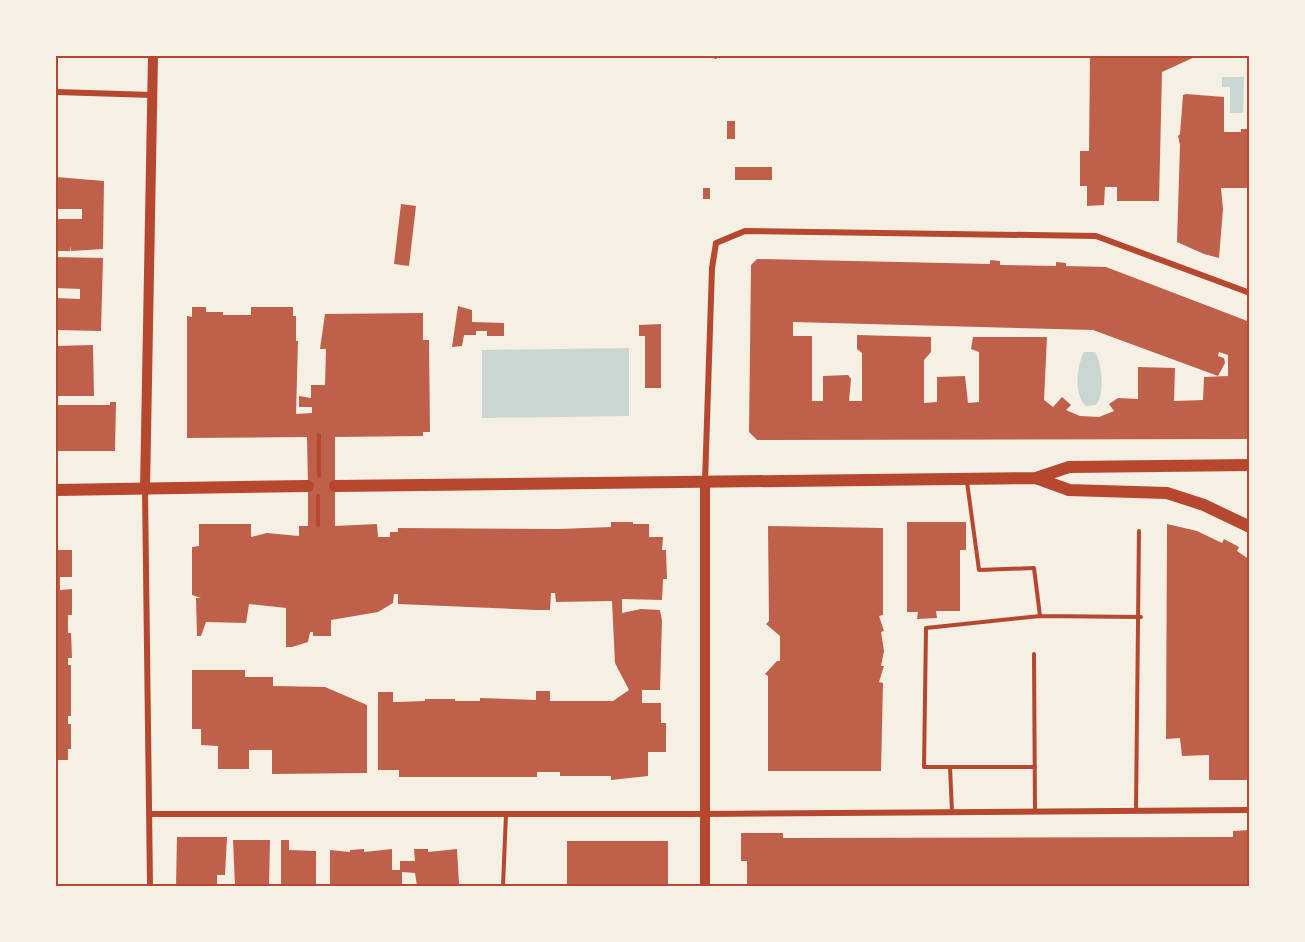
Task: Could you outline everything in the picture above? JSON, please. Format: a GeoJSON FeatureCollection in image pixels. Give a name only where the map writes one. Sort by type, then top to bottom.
{"type":"FeatureCollection","features":[{"type":"Feature","properties":{"kind":"main road"},"geometry":{"type":"LineString","coordinates":[[335,486],[1036,478],[1069,467],[1250,465]]}},
{"type":"Feature","properties":{"kind":"main road"},"geometry":{"type":"LineString","coordinates":[[1036,478],[1069,490],[1167,493],[1204,505],[1250,527]]}},
{"type":"Feature","properties":{"kind":"main road"},"geometry":{"type":"LineString","coordinates":[[56,490],[308,486]]}},
{"type":"Feature","properties":{"kind":"street"},"geometry":{"type":"LineString","coordinates":[[150,886],[145,489],[153,56]]}},
{"type":"Feature","properties":{"kind":"street"},"geometry":{"type":"LineString","coordinates":[[56,92],[153,95]]}},
{"type":"Feature","properties":{"kind":"street"},"geometry":{"type":"LineString","coordinates":[[705,886],[705,483],[712,268],[716,243],[745,231],[1096,236],[1250,293]]}},
{"type":"Feature","properties":{"kind":"street"},"geometry":{"type":"LineString","coordinates":[[149,814],[704,814],[1250,810]]}},
{"type":"Feature","properties":{"kind":"lane"},"geometry":{"type":"LineString","coordinates":[[967,478],[979,570],[1034,568],[1040,616]]}},
{"type":"Feature","properties":{"kind":"lane"},"geometry":{"type":"LineString","coordinates":[[1136,810],[1140,617],[1139,531]]}},
{"type":"Feature","properties":{"kind":"lane"},"geometry":{"type":"LineString","coordinates":[[1035,767],[924,766],[926,628],[1040,616],[1140,617]]}},
{"type":"Feature","properties":{"kind":"lane"},"geometry":{"type":"LineString","coordinates":[[1034,654],[1035,811]]}},
{"type":"Feature","properties":{"kind":"lane"},"geometry":{"type":"LineString","coordinates":[[950,767],[952,812]]}},
{"type":"Feature","properties":{"kind":"lane"},"geometry":{"type":"LineString","coordinates":[[503,886],[506,814]]}},
{"type":"Feature","properties":{"kind":"shaded area"},"geometry":{"type":"Polygon","coordinates":[[[1222,77],[1244,77],[1243,113],[1230,113],[1230,87],[1222,87],[1222,77]]]}},
{"type":"Feature","properties":{"kind":"shaded area"},"geometry":{"type":"Polygon","coordinates":[[[629,348],[629,416],[482,418],[482,350],[629,348]]]}},
{"type":"Feature","properties":{"kind":"shaded area"},"geometry":{"type":"Polygon","coordinates":[[[1084,352],[1095,352],[1099,363],[1102,378],[1101,394],[1096,405],[1086,406],[1079,394],[1078,372],[1084,352]]]}},
{"type":"Feature","properties":{"kind":"building"},"geometry":{"type":"Polygon","coordinates":[[[701,56],[717,56],[717,59],[701,56]]]}},
{"type":"Feature","properties":{"kind":"building"},"geometry":{"type":"Polygon","coordinates":[[[1090,56],[1197,56],[1162,72],[1159,201],[1117,201],[1117,187],[1105,187],[1104,205],[1087,206],[1087,186],[1080,186],[1080,151],[1089,151],[1090,56]]]}},
{"type":"Feature","properties":{"kind":"building"},"geometry":{"type":"Polygon","coordinates":[[[1183,95],[1224,97],[1224,132],[1241,132],[1241,129],[1249,129],[1250,188],[1221,188],[1223,209],[1219,258],[1177,242],[1180,145],[1178,136],[1183,95]]]}},
{"type":"Feature","properties":{"kind":"building"},"geometry":{"type":"Polygon","coordinates":[[[727,121],[735,121],[735,139],[727,139],[727,121]]]}},
{"type":"Feature","properties":{"kind":"building"},"geometry":{"type":"Polygon","coordinates":[[[735,167],[772,167],[772,180],[735,180],[735,167]]]}},
{"type":"Feature","properties":{"kind":"building"},"geometry":{"type":"Polygon","coordinates":[[[56,177],[104,181],[103,249],[71,251],[71,246],[70,251],[56,251],[56,219],[82,219],[82,209],[56,209],[56,177]]]}},
{"type":"Feature","properties":{"kind":"building"},"geometry":{"type":"Polygon","coordinates":[[[703,188],[710,188],[710,199],[703,199],[703,188]]]}},
{"type":"Feature","properties":{"kind":"building"},"geometry":{"type":"Polygon","coordinates":[[[401,204],[416,206],[409,266],[394,264],[401,204]]]}},
{"type":"Feature","properties":{"kind":"building"},"geometry":{"type":"Polygon","coordinates":[[[56,257],[103,258],[101,331],[56,330],[56,298],[80,299],[80,289],[56,288],[56,257]]]}},
{"type":"Feature","properties":{"kind":"building"},"geometry":{"type":"Polygon","coordinates":[[[757,259],[990,264],[990,260],[1000,261],[1000,265],[1056,266],[1056,262],[1066,263],[1066,266],[1106,267],[1250,322],[1250,439],[757,440],[749,432],[751,265],[757,259]],[[793,322],[793,336],[812,336],[812,401],[823,401],[823,376],[848,375],[851,379],[849,401],[862,401],[862,353],[857,349],[857,335],[931,337],[931,352],[924,360],[924,403],[937,402],[937,377],[965,376],[968,403],[979,402],[979,352],[971,349],[973,337],[1047,337],[1044,400],[1053,407],[1062,397],[1071,405],[1066,410],[1080,416],[1099,417],[1114,411],[1109,404],[1118,398],[1138,399],[1138,367],[1175,368],[1174,401],[1203,400],[1204,377],[1228,376],[1228,355],[1219,352],[1218,356],[1224,358],[1225,363],[1218,376],[1093,330],[793,322]]]}},
{"type":"Feature","properties":{"kind":"building"},"geometry":{"type":"Polygon","coordinates":[[[458,306],[472,310],[472,322],[504,323],[504,336],[487,336],[487,331],[476,331],[476,335],[464,335],[462,346],[452,347],[458,306]]]}},
{"type":"Feature","properties":{"kind":"building"},"geometry":{"type":"Polygon","coordinates":[[[192,307],[206,307],[206,312],[223,312],[223,315],[251,315],[251,307],[293,307],[293,316],[296,316],[296,341],[298,341],[296,414],[312,413],[312,407],[299,407],[299,396],[311,398],[311,385],[325,385],[326,349],[320,349],[325,314],[423,313],[423,340],[429,340],[430,432],[423,432],[423,436],[335,437],[335,526],[377,524],[378,537],[390,537],[390,532],[398,532],[398,528],[559,529],[611,527],[611,522],[633,522],[633,524],[649,524],[649,537],[663,537],[662,550],[666,550],[667,579],[663,579],[662,600],[622,599],[622,613],[641,609],[660,610],[662,621],[660,690],[642,690],[642,703],[661,703],[661,723],[666,723],[666,752],[648,752],[648,776],[611,780],[611,776],[560,776],[560,772],[537,772],[537,777],[399,777],[399,770],[378,770],[378,692],[393,692],[393,702],[425,701],[425,699],[480,701],[480,698],[536,700],[536,691],[550,691],[550,701],[613,701],[629,690],[615,663],[612,601],[556,602],[555,593],[551,593],[550,610],[536,610],[398,604],[398,594],[394,594],[393,603],[378,612],[331,620],[331,636],[313,636],[313,632],[310,632],[308,642],[292,647],[286,647],[286,608],[249,604],[246,623],[206,622],[201,636],[197,636],[196,598],[201,598],[192,595],[192,547],[199,546],[199,524],[251,524],[251,537],[267,533],[299,536],[299,526],[308,526],[308,486],[307,437],[187,438],[187,316],[192,317],[192,307]]]}},
{"type":"Feature","properties":{"kind":"building"},"geometry":{"type":"Polygon","coordinates":[[[661,324],[661,388],[645,388],[645,336],[639,336],[639,325],[661,324]]]}},
{"type":"Feature","properties":{"kind":"building"},"geometry":{"type":"Polygon","coordinates":[[[93,345],[94,396],[56,396],[56,346],[93,345]]]}},
{"type":"Feature","properties":{"kind":"building"},"geometry":{"type":"Polygon","coordinates":[[[110,402],[116,402],[115,451],[56,451],[56,405],[110,405],[110,402]]]}},
{"type":"Feature","properties":{"kind":"building"},"geometry":{"type":"Polygon","coordinates":[[[907,522],[966,522],[966,550],[960,550],[960,611],[936,611],[937,618],[917,619],[918,612],[907,612],[907,522]]]}},
{"type":"Feature","properties":{"kind":"building"},"geometry":{"type":"Polygon","coordinates":[[[1167,524],[1197,531],[1222,543],[1224,539],[1239,547],[1237,551],[1250,560],[1250,780],[1209,780],[1209,755],[1182,756],[1180,738],[1166,739],[1167,524]]]}},
{"type":"Feature","properties":{"kind":"building"},"geometry":{"type":"Polygon","coordinates":[[[768,526],[883,528],[883,615],[879,616],[884,631],[881,632],[884,651],[881,666],[884,666],[879,682],[883,683],[881,771],[768,771],[768,676],[765,674],[777,661],[780,661],[780,636],[766,624],[769,621],[768,526]]]}},
{"type":"Feature","properties":{"kind":"building"},"geometry":{"type":"Polygon","coordinates":[[[56,550],[72,550],[72,577],[60,577],[60,590],[72,589],[72,615],[68,615],[72,658],[68,658],[68,665],[71,665],[71,716],[68,716],[68,724],[71,724],[71,749],[68,749],[68,760],[56,760],[56,550]]]}},
{"type":"Feature","properties":{"kind":"building"},"geometry":{"type":"Polygon","coordinates":[[[192,670],[245,670],[245,677],[273,677],[273,686],[325,687],[367,705],[367,773],[272,774],[272,750],[249,750],[249,769],[218,769],[218,746],[201,745],[201,729],[192,729],[192,670]]]}},
{"type":"Feature","properties":{"kind":"building"},"geometry":{"type":"Polygon","coordinates":[[[1250,830],[1250,886],[747,886],[747,861],[741,861],[741,833],[783,833],[783,838],[1233,837],[1233,831],[1250,830]]]}},
{"type":"Feature","properties":{"kind":"building"},"geometry":{"type":"Polygon","coordinates":[[[177,837],[227,837],[225,875],[217,875],[217,886],[176,886],[177,837]]]}},
{"type":"Feature","properties":{"kind":"building"},"geometry":{"type":"Polygon","coordinates":[[[233,840],[270,840],[269,886],[235,886],[233,840]]]}},
{"type":"Feature","properties":{"kind":"building"},"geometry":{"type":"Polygon","coordinates":[[[281,840],[289,840],[289,850],[316,851],[316,886],[281,886],[281,840]]]}},
{"type":"Feature","properties":{"kind":"building"},"geometry":{"type":"Polygon","coordinates":[[[567,841],[668,841],[668,886],[567,886],[567,841]]]}},
{"type":"Feature","properties":{"kind":"building"},"geometry":{"type":"Polygon","coordinates":[[[364,849],[364,852],[392,849],[392,870],[400,870],[400,861],[415,861],[414,849],[428,849],[428,852],[457,849],[459,884],[417,886],[415,873],[402,872],[402,886],[330,886],[330,850],[350,852],[350,850],[364,849]]]}}]}
